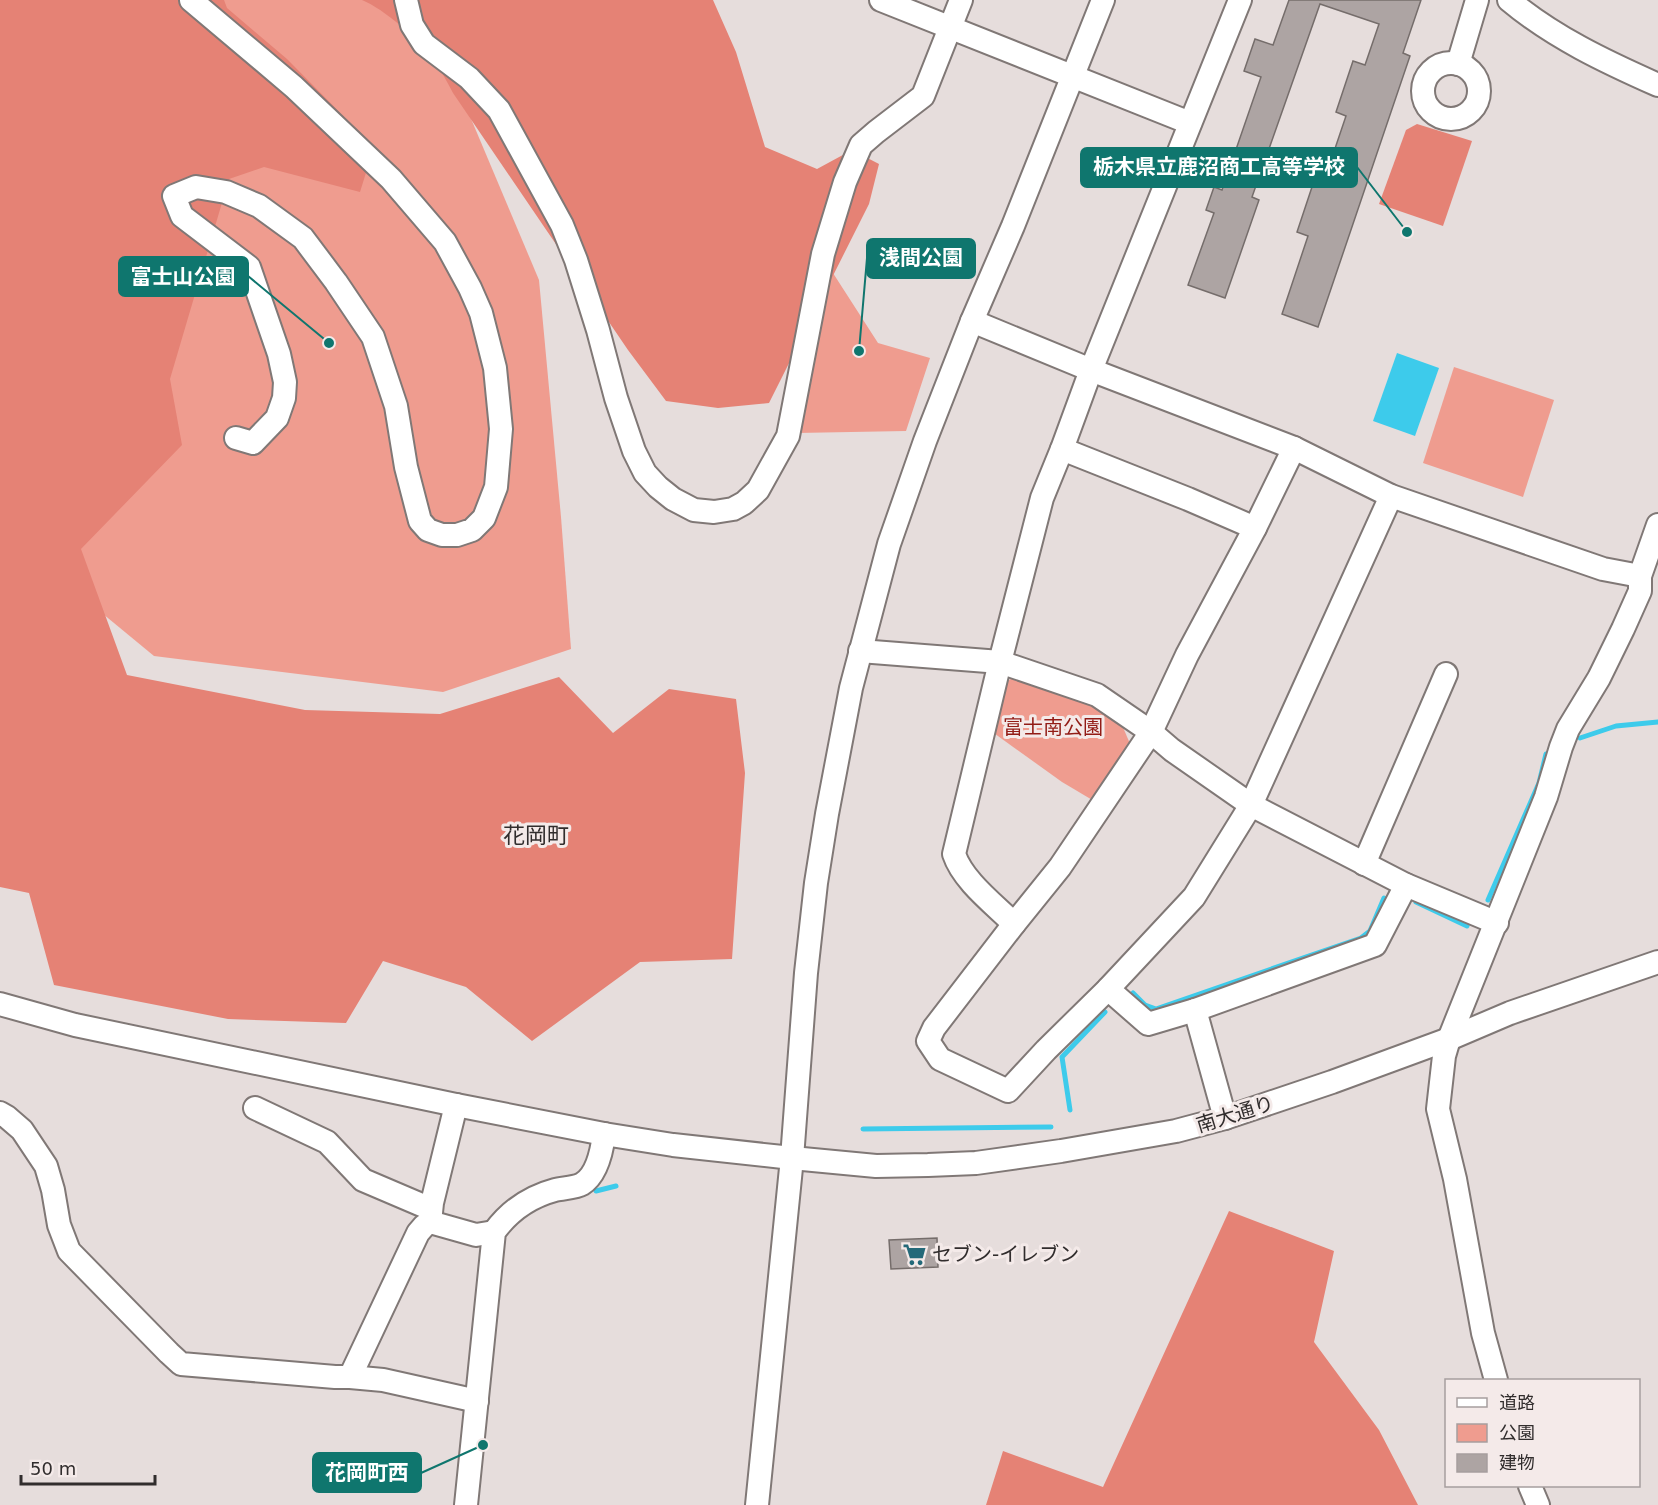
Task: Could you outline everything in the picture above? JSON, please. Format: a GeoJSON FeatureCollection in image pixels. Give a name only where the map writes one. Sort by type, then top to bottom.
{"type":"FeatureCollection","features":[{"type":"Feature","properties":{"kind":"street"},"geometry":{"type":"LineString","coordinates":[[191,0],[294,87],[391,179],[445,242],[471,288],[481,313],[495,368],[501,429],[496,487],[484,518],[472,530],[457,536],[442,535],[428,530],[420,521],[406,466],[396,406],[374,337],[303,238],[259,206],[226,192],[196,187],[174,196],[182,216],[249,267],[279,354],[285,382],[284,398],[277,418],[252,443],[236,438]]}},
{"type":"Feature","properties":{"kind":"street"},"geometry":{"type":"LineString","coordinates":[[406,0],[412,26],[424,44],[470,78],[499,110],[562,225],[576,260],[616,399],[634,451],[645,473],[673,499],[694,510],[714,512],[733,509],[744,503],[758,490],[788,436],[823,254],[845,182],[861,145],[923,96],[961,0]]}},
{"type":"Feature","properties":{"kind":"street"},"geometry":{"type":"LineString","coordinates":[[881,0],[1190,123]]}},
{"type":"Feature","properties":{"kind":"street"},"geometry":{"type":"LineString","coordinates":[[757,1505],[792,1158],[806,973],[816,883],[838,751],[860,651],[889,544],[925,441],[1103,0]]}},
{"type":"Feature","properties":{"kind":"street"},"geometry":{"type":"LineString","coordinates":[[1014,924],[958,866],[954,854],[1000,662],[1042,498],[1240,0]]}},
{"type":"Feature","properties":{"kind":"street"},"geometry":{"type":"LineString","coordinates":[[1458,64],[1477,0]]}},
{"type":"Feature","properties":{"kind":"street"},"geometry":{"type":"LineString","coordinates":[[1509,0],[1592,56],[1658,86]]}},
{"type":"Feature","properties":{"kind":"street"},"geometry":{"type":"LineString","coordinates":[[972,321],[1091,370],[1294,448],[1391,496],[1603,569],[1640,576]]}},
{"type":"Feature","properties":{"kind":"street"},"geometry":{"type":"LineString","coordinates":[[1294,448],[1255,528],[1187,655],[1150,732],[1060,867],[934,1028],[928,1041],[940,1059],[1008,1091],[1194,897],[1251,805],[1391,496]]}},
{"type":"Feature","properties":{"kind":"street"},"geometry":{"type":"LineString","coordinates":[[1062,449],[1255,528]]}},
{"type":"Feature","properties":{"kind":"street"},"geometry":{"type":"LineString","coordinates":[[1496,1379],[1483,1333],[1455,1179],[1438,1109],[1444,1056],[1546,797],[1568,729],[1599,678],[1640,591],[1640,576],[1658,525]]}},
{"type":"Feature","properties":{"kind":"street"},"geometry":{"type":"LineString","coordinates":[[860,651],[1000,662],[1097,695],[1251,805],[1406,885],[1497,923]]}},
{"type":"Feature","properties":{"kind":"street"},"geometry":{"type":"LineString","coordinates":[[1364,864],[1446,674]]}},
{"type":"Feature","properties":{"kind":"street"},"geometry":{"type":"LineString","coordinates":[[1108,989],[1148,1024],[1195,1010],[1375,945],[1406,885]]}},
{"type":"Feature","properties":{"kind":"street","name":"南大通り"},"geometry":{"type":"LineString","coordinates":[[0,1004],[75,1025],[604,1134],[673,1145],[876,1166],[976,1163],[1176,1131],[1225,1118],[1332,1082],[1449,1039],[1509,1013],[1658,962]]}},
{"type":"Feature","properties":{"kind":"street"},"geometry":{"type":"LineString","coordinates":[[1195,1010],[1225,1118]]}},
{"type":"Feature","properties":{"kind":"street"},"geometry":{"type":"LineString","coordinates":[[343,1377],[418,1233],[431,1215],[456,1105]]}},
{"type":"Feature","properties":{"kind":"street"},"geometry":{"type":"LineString","coordinates":[[255,1108],[327,1142],[363,1180],[476,1235],[494,1232]]}},
{"type":"Feature","properties":{"kind":"street"},"geometry":{"type":"LineString","coordinates":[[0,1113],[22,1130],[46,1166],[59,1225],[69,1251],[181,1364],[383,1380],[477,1401]]}},
{"type":"Feature","properties":{"kind":"street"},"geometry":{"type":"LineString","coordinates":[[466,1505],[494,1232],[514,1209],[539,1195],[582,1185],[591,1175],[601,1155],[604,1134]]}},
{"type":"Feature","properties":{"kind":"street"},"geometry":{"type":"LineString","coordinates":[[1531,1487],[1538,1505]]}},
{"type":"Feature","properties":{"kind":"green space"},"geometry":{"type":"Polygon","coordinates":[[[118,0],[421,0],[539,280],[571,649],[443,692],[154,656],[40,562],[118,0]]]}},
{"type":"Feature","properties":{"kind":"green space"},"geometry":{"type":"Polygon","coordinates":[[[831,270],[878,343],[930,358],[906,431],[796,433],[831,270]]]}},
{"type":"Feature","properties":{"kind":"green space"},"geometry":{"type":"Polygon","coordinates":[[[1454,367],[1554,400],[1523,497],[1423,463],[1454,367]]]}},
{"type":"Feature","properties":{"kind":"green space","name":"富士南公園"},"geometry":{"type":"Polygon","coordinates":[[[1016,676],[1085,697],[1122,725],[1131,746],[1094,801],[1062,782],[991,731],[1004,683],[1016,676]]]}},
{"type":"Feature","properties":{"kind":"shaded area"},"geometry":{"type":"Polygon","coordinates":[[[0,0],[224,0],[227,8],[287,59],[374,147],[360,192],[264,167],[229,179],[170,379],[182,445],[81,549],[127,675],[305,710],[440,714],[559,677],[613,733],[669,689],[736,699],[745,773],[732,959],[640,962],[532,1041],[466,987],[383,961],[346,1023],[228,1019],[54,985],[29,893],[0,887],[0,0]]]}},
{"type":"Feature","properties":{"kind":"shaded area"},"geometry":{"type":"Polygon","coordinates":[[[362,0],[713,0],[736,52],[765,147],[817,169],[852,150],[879,164],[869,204],[769,403],[718,408],[666,401],[628,350],[453,93],[434,60],[401,26],[381,10],[362,0]]]}},
{"type":"Feature","properties":{"kind":"shaded area"},"geometry":{"type":"Polygon","coordinates":[[[1417,124],[1472,141],[1443,226],[1379,204],[1406,130],[1417,124]]]}},
{"type":"Feature","properties":{"kind":"shaded area"},"geometry":{"type":"Polygon","coordinates":[[[1229,1211],[1334,1251],[1314,1342],[1379,1430],[1418,1505],[986,1505],[1003,1451],[1103,1487],[1229,1211]]]}},
{"type":"Feature","properties":{"kind":"water"},"geometry":{"type":"Polygon","coordinates":[[[1397,353],[1439,368],[1415,436],[1373,421],[1397,353]]]}},
{"type":"Feature","properties":{"kind":"building"},"geometry":{"type":"Polygon","coordinates":[[[1289,0],[1421,0],[1403,53],[1410,56],[1318,327],[1282,314],[1308,236],[1297,232],[1313,184],[1322,187],[1346,116],[1336,112],[1353,61],[1365,65],[1379,24],[1320,4],[1252,197],[1259,200],[1225,298],[1188,285],[1214,213],[1206,210],[1214,187],[1222,190],[1261,77],[1244,71],[1255,39],[1273,45],[1289,0]]]}},
{"type":"Feature","properties":{"kind":"building"},"geometry":{"type":"Polygon","coordinates":[[[937,1238],[938,1267],[891,1269],[889,1240],[937,1238]]]}},
{"type":"Feature","properties":{"kind":"waterway"},"geometry":{"type":"LineString","coordinates":[[1580,738],[1616,726],[1658,722]]}},
{"type":"Feature","properties":{"kind":"waterway"},"geometry":{"type":"LineString","coordinates":[[1488,900],[1539,783],[1546,754]]}},
{"type":"Feature","properties":{"kind":"waterway"},"geometry":{"type":"LineString","coordinates":[[1133,993],[1145,1005],[1156,1009],[1361,938],[1370,931],[1384,898]]}},
{"type":"Feature","properties":{"kind":"waterway"},"geometry":{"type":"LineString","coordinates":[[1416,902],[1467,926]]}},
{"type":"Feature","properties":{"kind":"waterway"},"geometry":{"type":"LineString","coordinates":[[1070,1110],[1062,1057],[1105,1012]]}},
{"type":"Feature","properties":{"kind":"waterway"},"geometry":{"type":"LineString","coordinates":[[863,1129],[1051,1127]]}},
{"type":"Feature","properties":{"kind":"waterway"},"geometry":{"type":"LineString","coordinates":[[596,1191],[616,1186]]}},
{"type":"Feature","properties":{"kind":"place","name":"栃木県立鹿沼商工高等学校"},"geometry":{"type":"Point","coordinates":[1407,232]}},
{"type":"Feature","properties":{"kind":"place","name":"富士山公園"},"geometry":{"type":"Point","coordinates":[329,343]}},
{"type":"Feature","properties":{"kind":"place","name":"浅間公園"},"geometry":{"type":"Point","coordinates":[859,351]}},
{"type":"Feature","properties":{"kind":"place","name":"セブン-イレブン"},"geometry":{"type":"Point","coordinates":[914,1254]}},
{"type":"Feature","properties":{"kind":"place","name":"花岡町西"},"geometry":{"type":"Point","coordinates":[483,1445]}},
{"type":"Feature","properties":{"kind":"district","name":"花岡町"},"geometry":{"type":"Point","coordinates":[536,835]}}]}
